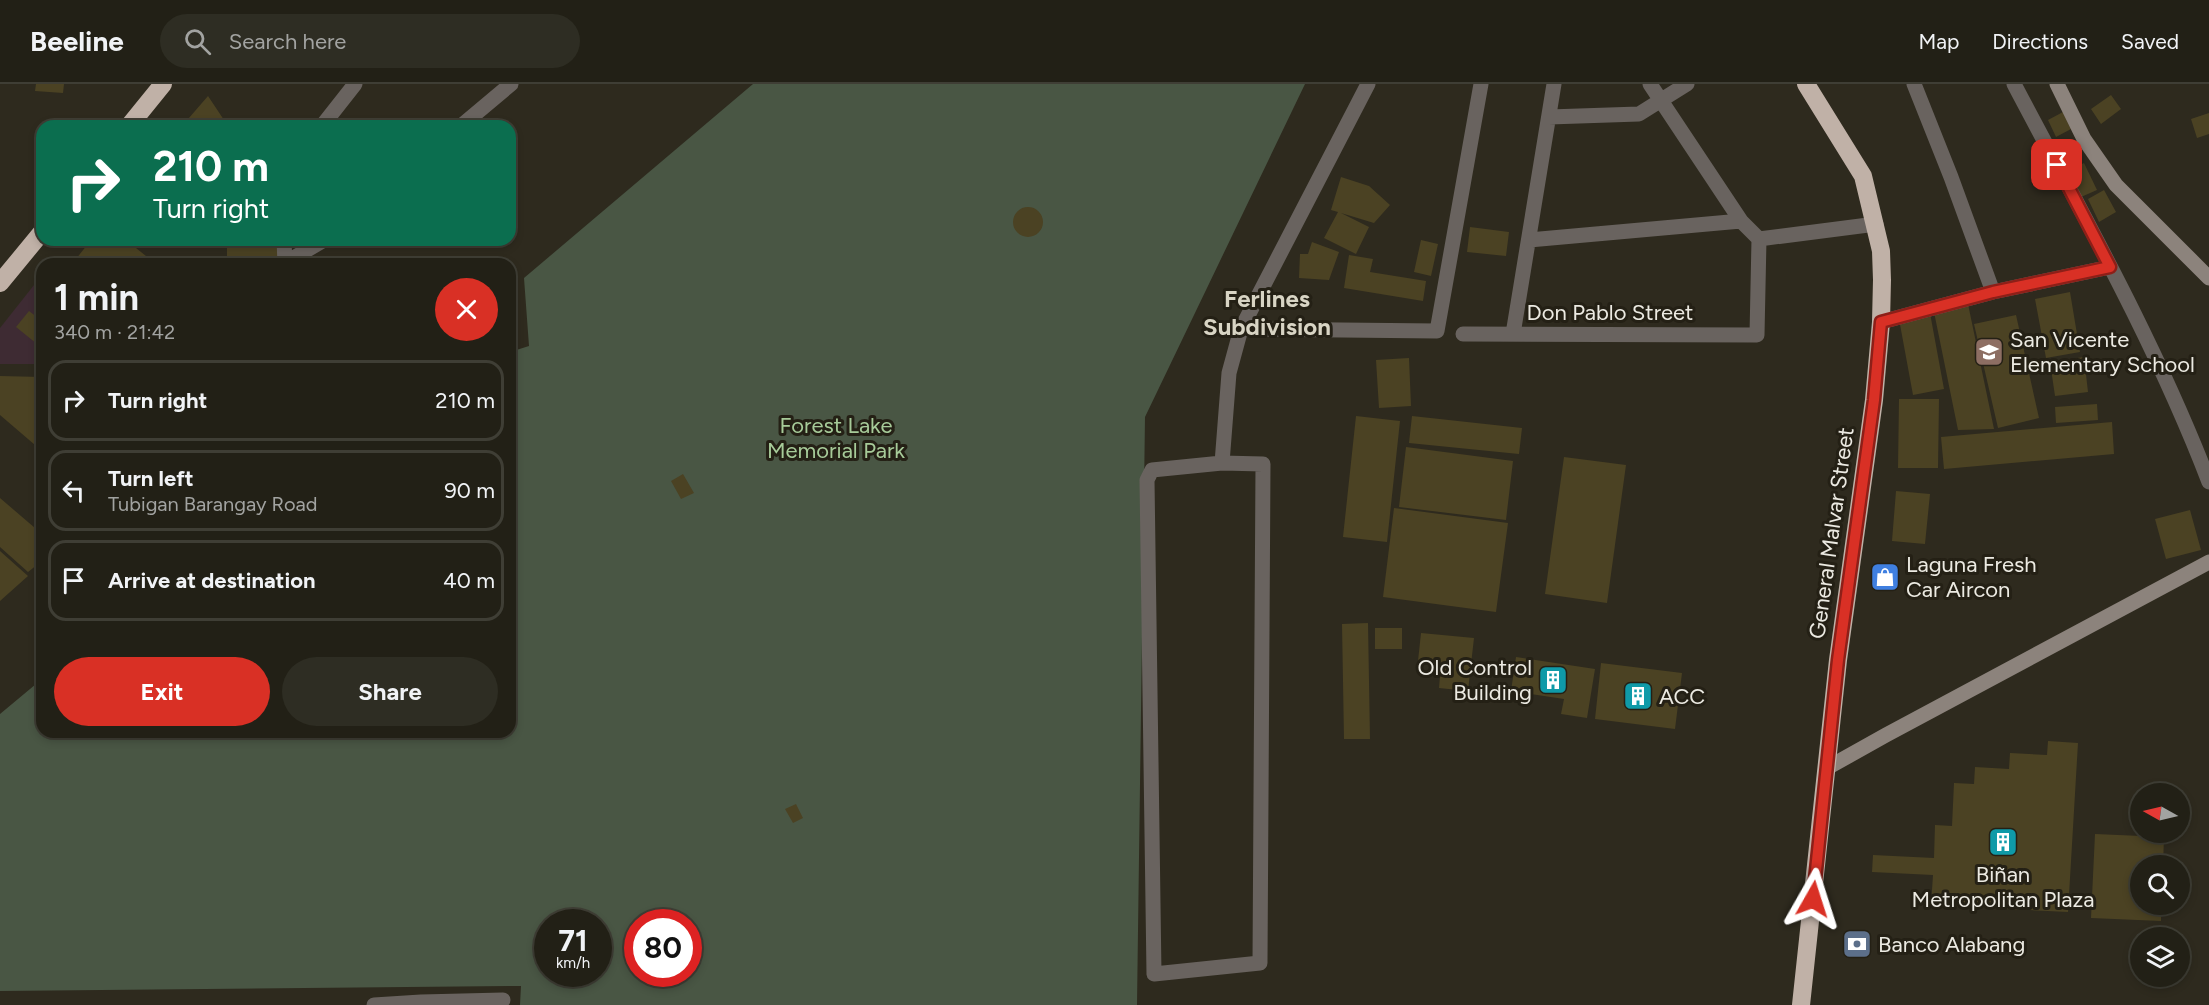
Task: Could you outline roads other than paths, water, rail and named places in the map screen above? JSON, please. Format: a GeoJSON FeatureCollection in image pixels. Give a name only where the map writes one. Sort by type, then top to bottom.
{"type":"FeatureCollection","features":[{"type":"Feature","properties":{"kind":"highway"},"geometry":{"type":"LineString","coordinates":[[134,120],[163,84]]}},
{"type":"Feature","properties":{"kind":"highway","name":"General Malvar Street"},"geometry":{"type":"LineString","coordinates":[[1801,1005],[1840,648],[1874,400],[1881,322],[1881,251],[1863,176],[1806,84]]}},
{"type":"Feature","properties":{"kind":"highway"},"geometry":{"type":"LineString","coordinates":[[0,283],[36,239]]}},
{"type":"Feature","properties":{"kind":"street"},"geometry":{"type":"LineString","coordinates":[[327,120],[354,84]]}},
{"type":"Feature","properties":{"kind":"street"},"geometry":{"type":"LineString","coordinates":[[468,120],[511,84]]}},
{"type":"Feature","properties":{"kind":"street"},"geometry":{"type":"LineString","coordinates":[[1222,462],[1229,373],[1241,329],[1368,84]]}},
{"type":"Feature","properties":{"kind":"street"},"geometry":{"type":"LineString","coordinates":[[1241,329],[1437,331],[1481,84]]}},
{"type":"Feature","properties":{"kind":"street"},"geometry":{"type":"LineString","coordinates":[[1513,334],[1554,84]]}},
{"type":"Feature","properties":{"kind":"street"},"geometry":{"type":"LineString","coordinates":[[1650,84],[1741,221],[1759,239],[1876,224]]}},
{"type":"Feature","properties":{"kind":"street"},"geometry":{"type":"LineString","coordinates":[[1549,117],[1639,114],[1687,84]]}},
{"type":"Feature","properties":{"kind":"street"},"geometry":{"type":"LineString","coordinates":[[1914,84],[1993,292]]}},
{"type":"Feature","properties":{"kind":"street"},"geometry":{"type":"LineString","coordinates":[[2014,84],[2110,267],[2181,411],[2209,482]]}},
{"type":"Feature","properties":{"kind":"street"},"geometry":{"type":"LineString","coordinates":[[2057,84],[2084,139],[2116,185],[2209,278]]}},
{"type":"Feature","properties":{"kind":"street"},"geometry":{"type":"LineString","coordinates":[[1529,240],[1741,221]]}},
{"type":"Feature","properties":{"kind":"street","name":"Don Pablo Street"},"geometry":{"type":"LineString","coordinates":[[1463,334],[1757,335],[1759,239]]}},
{"type":"Feature","properties":{"kind":"street"},"geometry":{"type":"LineString","coordinates":[[293,258],[314,246]]}},
{"type":"Feature","properties":{"kind":"street"},"geometry":{"type":"LineString","coordinates":[[1881,322],[1993,292],[2110,267]]}},
{"type":"Feature","properties":{"kind":"street"},"geometry":{"type":"LineString","coordinates":[[1222,462],[1263,464],[1260,963],[1154,974],[1147,480],[1152,470],[1222,462]]}},
{"type":"Feature","properties":{"kind":"street"},"geometry":{"type":"LineString","coordinates":[[1827,768],[2209,562]]}},
{"type":"Feature","properties":{"kind":"street"},"geometry":{"type":"LineString","coordinates":[[374,1005],[503,1000]]}},
{"type":"Feature","properties":{"kind":"place","name":"San Vicente Elementary School"},"geometry":{"type":"Point","coordinates":[1989,352]}},
{"type":"Feature","properties":{"kind":"place","name":"Laguna Fresh Car Aircon"},"geometry":{"type":"Point","coordinates":[1885,577]}},
{"type":"Feature","properties":{"kind":"place","name":"Old Control Building"},"geometry":{"type":"Point","coordinates":[1553,680]}},
{"type":"Feature","properties":{"kind":"place","name":"ACC"},"geometry":{"type":"Point","coordinates":[1638,696]}},
{"type":"Feature","properties":{"kind":"place","name":"Biñan Metropolitan Plaza"},"geometry":{"type":"Point","coordinates":[2003,842]}},
{"type":"Feature","properties":{"kind":"place","name":"Banco Alabang"},"geometry":{"type":"Point","coordinates":[1857,944]}},
{"type":"Feature","properties":{"kind":"district","name":"Ferlines Subdivision"},"geometry":{"type":"Point","coordinates":[1267,313]}},
{"type":"Feature","properties":{"kind":"park label","name":"Forest Lake Memorial Park"},"geometry":{"type":"Point","coordinates":[836,438]}}]}
